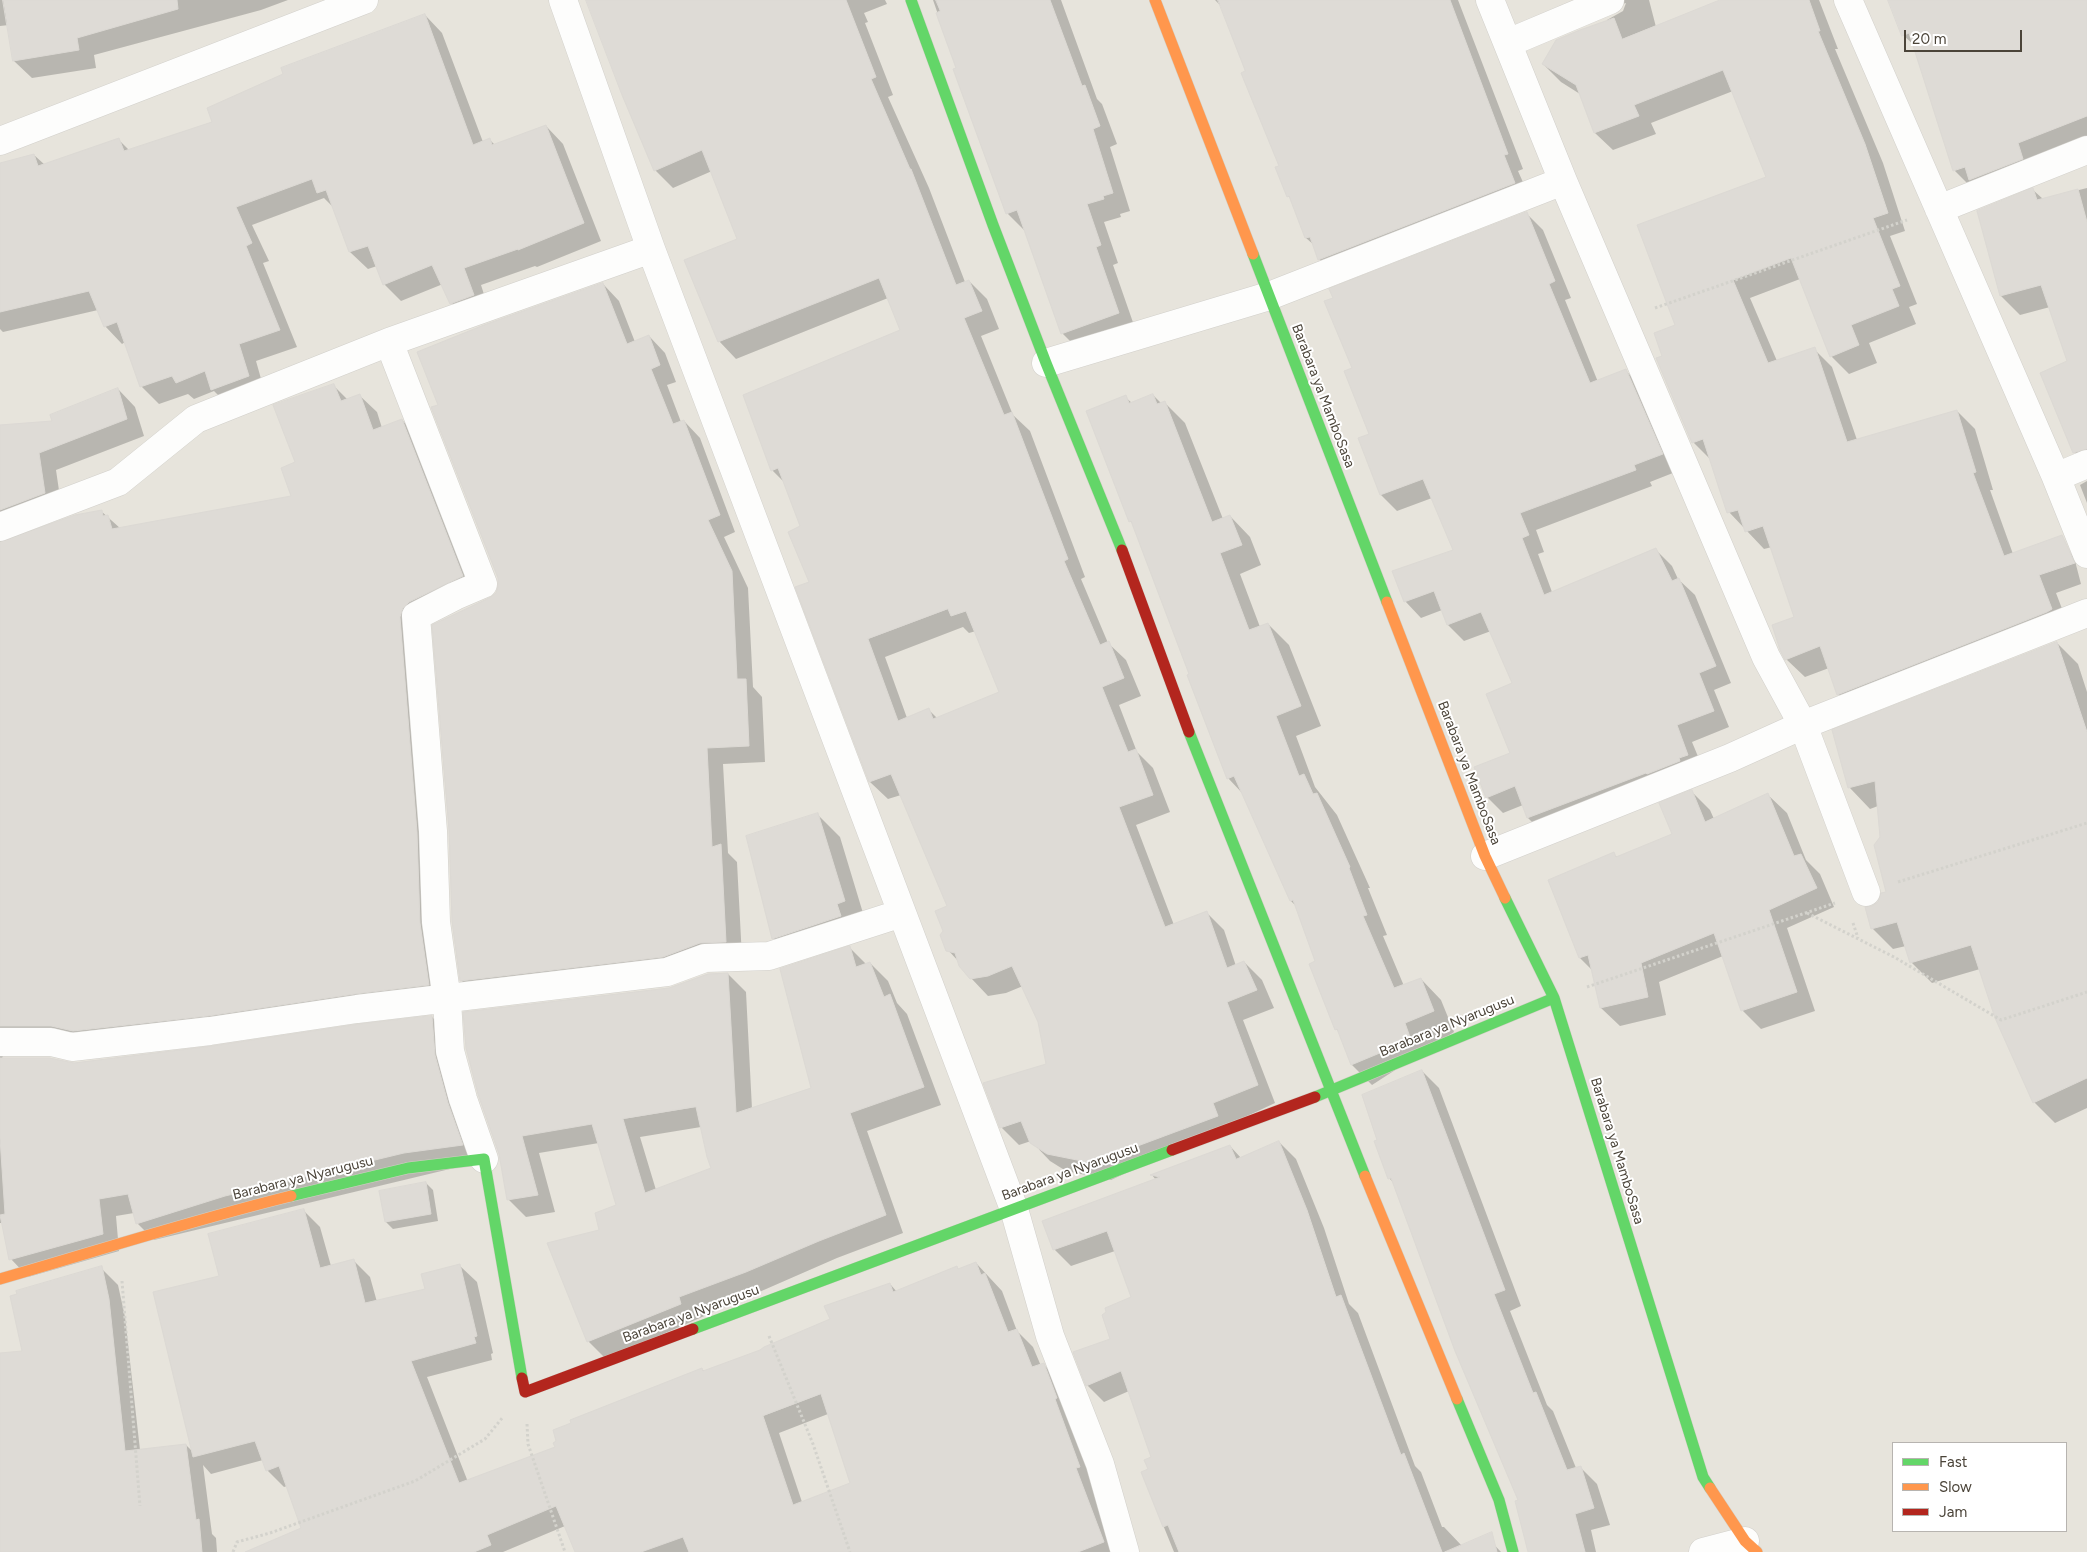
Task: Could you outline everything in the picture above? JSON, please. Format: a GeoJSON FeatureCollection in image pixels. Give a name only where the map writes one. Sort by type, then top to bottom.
{"type":"FeatureCollection","features":[{"type":"Feature","properties":{"kind":"street"},"geometry":{"type":"LineString","coordinates":[[0,141],[364,0]]}},
{"type":"Feature","properties":{"kind":"street"},"geometry":{"type":"LineString","coordinates":[[563,0],[651,249],[1014,1208],[1050,1336],[1100,1464],[1125,1552]]}},
{"type":"Feature","properties":{"kind":"street"},"geometry":{"type":"LineString","coordinates":[[911,0],[1046,363],[1107,511],[1203,768],[1330,1091],[1499,1500],[1512,1552]]}},
{"type":"Feature","properties":{"kind":"street","name":"Barabara ya MamboSasa"},"geometry":{"type":"LineString","coordinates":[[1155,0],[1485,856],[1554,998],[1703,1477],[1751,1546]]}},
{"type":"Feature","properties":{"kind":"street"},"geometry":{"type":"LineString","coordinates":[[1490,0],[1563,181],[1766,657],[1803,725],[1866,892]]}},
{"type":"Feature","properties":{"kind":"street"},"geometry":{"type":"LineString","coordinates":[[1508,43],[1610,0]]}},
{"type":"Feature","properties":{"kind":"street"},"geometry":{"type":"LineString","coordinates":[[1848,0],[2056,477],[2087,554]]}},
{"type":"Feature","properties":{"kind":"street"},"geometry":{"type":"LineString","coordinates":[[1939,209],[2087,150]]}},
{"type":"Feature","properties":{"kind":"street"},"geometry":{"type":"LineString","coordinates":[[1046,363],[1269,296],[1563,181]]}},
{"type":"Feature","properties":{"kind":"street"},"geometry":{"type":"LineString","coordinates":[[0,527],[118,482],[196,418],[389,342],[651,249]]}},
{"type":"Feature","properties":{"kind":"street"},"geometry":{"type":"LineString","coordinates":[[389,342],[484,584],[416,616],[433,831],[436,922],[447,1000],[450,1051],[484,1159],[525,1392]]}},
{"type":"Feature","properties":{"kind":"street"},"geometry":{"type":"LineString","coordinates":[[2056,477],[2087,464]]}},
{"type":"Feature","properties":{"kind":"street"},"geometry":{"type":"LineString","coordinates":[[1485,856],[1730,758],[1803,725],[2087,613]]}},
{"type":"Feature","properties":{"kind":"street"},"geometry":{"type":"LineString","coordinates":[[0,1042],[51,1042],[72,1047],[210,1031],[358,1009],[447,1000],[666,972],[705,958],[770,956],[902,913]]}},
{"type":"Feature","properties":{"kind":"street","name":"Barabara ya Nyarugusu"},"geometry":{"type":"LineString","coordinates":[[525,1392],[1330,1091],[1554,998]]}},
{"type":"Feature","properties":{"kind":"street","name":"Barabara ya Nyarugusu"},"geometry":{"type":"LineString","coordinates":[[0,1279],[120,1245],[229,1211],[408,1168],[484,1159]]}},
{"type":"Feature","properties":{"kind":"street"},"geometry":{"type":"LineString","coordinates":[[1703,1552],[1751,1546]]}},
{"type":"Feature","properties":{"kind":"path"},"geometry":{"type":"LineString","coordinates":[[1622,320],[1939,209]]}},
{"type":"Feature","properties":{"kind":"path"},"geometry":{"type":"LineString","coordinates":[[1554,998],[1866,892],[2087,823]]}},
{"type":"Feature","properties":{"kind":"path"},"geometry":{"type":"LineString","coordinates":[[1807,912],[1894,957],[2001,1020],[2087,992]]}},
{"type":"Feature","properties":{"kind":"path"},"geometry":{"type":"LineString","coordinates":[[120,1245],[140,1506]]}},
{"type":"Feature","properties":{"kind":"path"},"geometry":{"type":"LineString","coordinates":[[757,1305],[813,1444],[850,1552]]}},
{"type":"Feature","properties":{"kind":"path"},"geometry":{"type":"LineString","coordinates":[[232,1552],[237,1542],[270,1534],[415,1481],[485,1439],[525,1392]]}},
{"type":"Feature","properties":{"kind":"path"},"geometry":{"type":"LineString","coordinates":[[525,1392],[528,1444],[565,1552]]}},
{"type":"Feature","properties":{"kind":"shaded area"},"geometry":{"type":"Polygon","coordinates":[[[0,0],[2087,0],[2087,1552],[0,1552],[0,0]]]}},
{"type":"Feature","properties":{"kind":"building"},"geometry":{"type":"Polygon","coordinates":[[[3,0],[177,0],[178,9],[77,38],[79,50],[13,61],[3,0]]]}},
{"type":"Feature","properties":{"kind":"building"},"geometry":{"type":"Polygon","coordinates":[[[586,0],[846,0],[876,77],[871,79],[911,169],[956,285],[969,280],[982,311],[964,318],[1004,415],[1012,412],[1068,559],[1064,561],[1100,645],[1109,641],[1124,678],[1102,687],[1128,752],[1136,749],[1153,795],[1119,807],[1165,927],[1207,911],[1227,968],[1244,961],[1257,990],[1227,1002],[1258,1085],[1213,1103],[1218,1116],[1092,1163],[1047,1154],[1030,1143],[1021,1121],[1000,1128],[983,1083],[1046,1064],[1038,1022],[1012,966],[988,976],[970,979],[959,966],[955,953],[946,951],[940,935],[943,931],[935,911],[947,906],[891,774],[869,782],[795,587],[809,582],[788,532],[800,526],[778,468],[771,471],[743,395],[900,330],[879,278],[718,342],[684,260],[737,239],[702,150],[654,171],[622,95],[586,0]],[[948,609],[868,639],[898,721],[929,708],[933,719],[999,692],[966,611],[951,616],[948,609]]]}},
{"type":"Feature","properties":{"kind":"building"},"geometry":{"type":"Polygon","coordinates":[[[936,0],[1050,0],[1082,86],[1085,85],[1100,126],[1093,129],[1113,193],[1103,196],[1104,199],[1087,204],[1101,245],[1096,247],[1119,313],[1061,334],[1017,210],[1006,214],[953,69],[956,68],[936,13],[940,11],[936,0]]]}},
{"type":"Feature","properties":{"kind":"building"},"geometry":{"type":"Polygon","coordinates":[[[1218,0],[1450,0],[1508,154],[1504,155],[1515,183],[1318,260],[1310,237],[1305,238],[1289,196],[1287,197],[1275,167],[1279,166],[1241,73],[1245,71],[1218,0]]]}},
{"type":"Feature","properties":{"kind":"building"},"geometry":{"type":"Polygon","coordinates":[[[1720,0],[1809,0],[1820,31],[1818,31],[1865,144],[1888,213],[1873,218],[1900,286],[1892,289],[1899,306],[1851,325],[1859,345],[1830,357],[1791,258],[1733,280],[1768,363],[1815,347],[1847,442],[1957,410],[1976,472],[1973,473],[2004,556],[2062,535],[2075,563],[2039,575],[2052,609],[2047,612],[1837,695],[1820,646],[1785,660],[1772,625],[1794,617],[1763,526],[1745,532],[1738,510],[1727,513],[1703,439],[1692,443],[1656,358],[1662,356],[1654,333],[1675,325],[1637,225],[1766,177],[1723,70],[1634,105],[1639,116],[1594,133],[1576,85],[1542,64],[1556,40],[1580,30],[1614,18],[1622,39],[1720,0]]]}},
{"type":"Feature","properties":{"kind":"building"},"geometry":{"type":"Polygon","coordinates":[[[1888,0],[2087,0],[2087,116],[2018,143],[2023,159],[1969,180],[1965,167],[1953,171],[1909,33],[1902,36],[1888,0]]]}},
{"type":"Feature","properties":{"kind":"building"},"geometry":{"type":"Polygon","coordinates":[[[425,14],[473,145],[490,138],[492,145],[546,125],[584,223],[518,250],[464,268],[474,295],[450,304],[432,265],[383,285],[368,246],[349,252],[326,190],[317,193],[312,179],[236,207],[252,243],[246,246],[280,330],[239,344],[249,376],[211,390],[205,371],[176,383],[172,376],[140,387],[117,322],[104,327],[89,291],[0,312],[0,163],[34,154],[38,166],[119,138],[124,151],[212,122],[207,108],[283,74],[281,68],[425,14]]]}},
{"type":"Feature","properties":{"kind":"building"},"geometry":{"type":"Polygon","coordinates":[[[2033,188],[2037,200],[2078,189],[2087,222],[2087,449],[2073,453],[2040,373],[2067,361],[2041,285],[2000,296],[1977,211],[2033,188]]]}},
{"type":"Feature","properties":{"kind":"building"},"geometry":{"type":"Polygon","coordinates":[[[1527,212],[1555,281],[1549,284],[1590,383],[1626,369],[1663,454],[1634,465],[1636,470],[1520,513],[1529,535],[1522,538],[1544,595],[1656,548],[1672,581],[1679,578],[1716,666],[1699,673],[1714,711],[1677,725],[1688,755],[1679,758],[1680,761],[1647,774],[1527,818],[1515,786],[1486,798],[1474,767],[1510,753],[1486,694],[1512,683],[1481,612],[1447,625],[1434,591],[1404,602],[1392,571],[1453,550],[1423,479],[1380,495],[1358,438],[1369,434],[1344,371],[1352,368],[1324,301],[1333,298],[1329,289],[1527,212]]]}},
{"type":"Feature","properties":{"kind":"building"},"geometry":{"type":"Polygon","coordinates":[[[603,283],[627,344],[649,335],[660,365],[651,369],[673,424],[684,420],[720,515],[708,520],[732,571],[737,679],[746,679],[749,746],[707,748],[712,847],[721,844],[726,942],[700,943],[663,957],[460,981],[452,921],[449,830],[432,625],[489,598],[496,593],[498,578],[431,407],[438,405],[417,352],[484,325],[603,283]]]}},
{"type":"Feature","properties":{"kind":"building"},"geometry":{"type":"Polygon","coordinates":[[[334,384],[341,401],[360,394],[373,430],[402,419],[463,576],[409,602],[403,608],[400,617],[417,832],[420,923],[429,985],[208,1016],[73,1031],[51,1026],[0,1026],[0,542],[75,515],[102,510],[103,516],[108,515],[112,529],[291,496],[281,468],[295,462],[273,405],[334,384]]]}},
{"type":"Feature","properties":{"kind":"building"},"geometry":{"type":"Polygon","coordinates":[[[118,388],[127,419],[39,453],[45,493],[0,510],[0,425],[52,421],[50,415],[118,388]]]}},
{"type":"Feature","properties":{"kind":"building"},"geometry":{"type":"Polygon","coordinates":[[[1153,394],[1157,404],[1165,401],[1212,522],[1230,515],[1242,545],[1220,553],[1249,630],[1268,623],[1301,706],[1276,716],[1299,776],[1304,774],[1313,794],[1317,793],[1350,867],[1367,915],[1363,916],[1394,988],[1421,978],[1434,1011],[1405,1023],[1411,1040],[1351,1065],[1309,964],[1315,961],[1293,900],[1290,901],[1234,776],[1227,779],[1131,521],[1129,522],[1086,411],[1126,395],[1129,403],[1153,394]]]}},
{"type":"Feature","properties":{"kind":"building"},"geometry":{"type":"Polygon","coordinates":[[[2057,642],[2087,732],[2087,1078],[2033,1103],[1995,1018],[1971,945],[1910,963],[1897,922],[1871,929],[1865,907],[1872,906],[1878,902],[1881,893],[1886,892],[1874,845],[1880,837],[1875,781],[1848,788],[1832,730],[2057,642]]]}},
{"type":"Feature","properties":{"kind":"building"},"geometry":{"type":"Polygon","coordinates":[[[1692,790],[1705,822],[1768,793],[1794,856],[1801,854],[1817,888],[1769,910],[1797,992],[1741,1011],[1714,933],[1641,963],[1648,997],[1600,1008],[1588,955],[1579,958],[1548,880],[1614,852],[1616,857],[1672,834],[1659,803],[1692,790]]]}},
{"type":"Feature","properties":{"kind":"building"},"geometry":{"type":"Polygon","coordinates":[[[818,813],[845,901],[837,904],[841,916],[772,939],[746,836],[818,813]]]}},
{"type":"Feature","properties":{"kind":"building"},"geometry":{"type":"Polygon","coordinates":[[[850,946],[856,967],[870,962],[884,997],[890,994],[924,1087],[850,1113],[886,1215],[679,1297],[681,1304],[587,1342],[547,1243],[599,1230],[595,1213],[616,1205],[592,1124],[522,1136],[538,1195],[507,1200],[499,1154],[478,1094],[466,1048],[463,1012],[669,988],[708,974],[728,973],[736,1113],[811,1088],[780,969],[850,946]],[[696,1107],[623,1119],[645,1193],[711,1168],[696,1107]]]}},
{"type":"Feature","properties":{"kind":"building"},"geometry":{"type":"Polygon","coordinates":[[[432,1016],[435,1055],[448,1103],[463,1145],[404,1153],[225,1196],[136,1224],[128,1194],[99,1199],[103,1234],[9,1260],[0,1215],[5,1214],[0,1138],[0,1058],[49,1058],[74,1063],[212,1046],[359,1024],[432,1016]]]}},
{"type":"Feature","properties":{"kind":"building"},"geometry":{"type":"Polygon","coordinates":[[[1422,1070],[1505,1290],[1494,1294],[1533,1393],[1536,1392],[1567,1470],[1581,1466],[1594,1508],[1575,1514],[1585,1552],[1528,1552],[1515,1501],[1518,1500],[1455,1351],[1391,1178],[1388,1179],[1374,1141],[1377,1140],[1362,1095],[1422,1070]]]}},
{"type":"Feature","properties":{"kind":"building"},"geometry":{"type":"Polygon","coordinates":[[[1279,1141],[1307,1210],[1336,1297],[1341,1295],[1401,1455],[1404,1453],[1442,1552],[1179,1552],[1168,1525],[1163,1527],[1141,1472],[1148,1469],[1144,1460],[1151,1457],[1121,1371],[1086,1386],[1073,1352],[1110,1339],[1102,1315],[1106,1312],[1105,1308],[1131,1297],[1107,1231],[1053,1250],[1042,1221],[1160,1177],[1150,1175],[1230,1145],[1236,1159],[1279,1141]]]}},
{"type":"Feature","properties":{"kind":"building"},"geometry":{"type":"Polygon","coordinates":[[[426,1182],[431,1214],[385,1222],[379,1191],[426,1182]]]}},
{"type":"Feature","properties":{"kind":"building"},"geometry":{"type":"Polygon","coordinates":[[[304,1209],[320,1268],[354,1259],[365,1303],[425,1289],[421,1274],[460,1264],[477,1336],[474,1337],[476,1343],[411,1361],[459,1483],[555,1447],[553,1443],[556,1441],[553,1430],[571,1423],[570,1420],[702,1368],[703,1371],[760,1350],[830,1319],[824,1306],[890,1283],[893,1292],[957,1266],[958,1269],[976,1262],[981,1275],[985,1273],[1008,1332],[1017,1329],[1032,1367],[1044,1363],[1080,1467],[1076,1468],[1104,1542],[1078,1552],[689,1552],[683,1537],[641,1552],[575,1552],[556,1506],[487,1535],[491,1545],[474,1552],[245,1552],[301,1528],[279,1466],[266,1471],[255,1441],[193,1457],[153,1292],[219,1276],[208,1234],[304,1209]],[[821,1394],[763,1416],[793,1505],[850,1483],[821,1394]]]}},
{"type":"Feature","properties":{"kind":"building"},"geometry":{"type":"Polygon","coordinates":[[[102,1266],[109,1299],[125,1451],[186,1444],[196,1520],[199,1519],[202,1552],[0,1552],[0,1353],[22,1351],[10,1296],[17,1294],[16,1291],[102,1266]]]}},
{"type":"Feature","properties":{"kind":"building"},"geometry":{"type":"Polygon","coordinates":[[[1492,1532],[1497,1552],[1445,1552],[1492,1532]]]}},
{"type":"Feature","properties":{"kind":"traffic: fast"},"geometry":{"type":"LineString","coordinates":[[911,0],[993,225],[1046,363],[1122,550]]}},
{"type":"Feature","properties":{"kind":"traffic: fast"},"geometry":{"type":"LineString","coordinates":[[1253,254],[1387,602]]}},
{"type":"Feature","properties":{"kind":"traffic: fast"},"geometry":{"type":"LineString","coordinates":[[1189,732],[1365,1176]]}},
{"type":"Feature","properties":{"kind":"traffic: fast"},"geometry":{"type":"LineString","coordinates":[[1505,898],[1554,998],[1703,1477],[1710,1488]]}},
{"type":"Feature","properties":{"kind":"traffic: fast"},"geometry":{"type":"LineString","coordinates":[[1315,1097],[1554,998]]}},
{"type":"Feature","properties":{"kind":"traffic: fast"},"geometry":{"type":"LineString","coordinates":[[693,1329],[1172,1150]]}},
{"type":"Feature","properties":{"kind":"traffic: fast"},"geometry":{"type":"LineString","coordinates":[[291,1196],[408,1168],[484,1159],[522,1378]]}},
{"type":"Feature","properties":{"kind":"traffic: fast"},"geometry":{"type":"LineString","coordinates":[[1457,1399],[1499,1500],[1513,1552]]}},
{"type":"Feature","properties":{"kind":"traffic: slow"},"geometry":{"type":"LineString","coordinates":[[1155,0],[1253,254]]}},
{"type":"Feature","properties":{"kind":"traffic: slow"},"geometry":{"type":"LineString","coordinates":[[1387,602],[1485,856],[1505,898]]}},
{"type":"Feature","properties":{"kind":"traffic: slow"},"geometry":{"type":"LineString","coordinates":[[1365,1176],[1457,1399]]}},
{"type":"Feature","properties":{"kind":"traffic: slow"},"geometry":{"type":"LineString","coordinates":[[0,1279],[181,1225],[291,1196]]}},
{"type":"Feature","properties":{"kind":"traffic: slow"},"geometry":{"type":"LineString","coordinates":[[1710,1488],[1745,1541],[1757,1552]]}},
{"type":"Feature","properties":{"kind":"traffic: jam"},"geometry":{"type":"LineString","coordinates":[[1122,550],[1189,732]]}},
{"type":"Feature","properties":{"kind":"traffic: jam"},"geometry":{"type":"LineString","coordinates":[[1172,1150],[1315,1097]]}},
{"type":"Feature","properties":{"kind":"traffic: jam"},"geometry":{"type":"LineString","coordinates":[[522,1378],[525,1392],[693,1329]]}}]}
